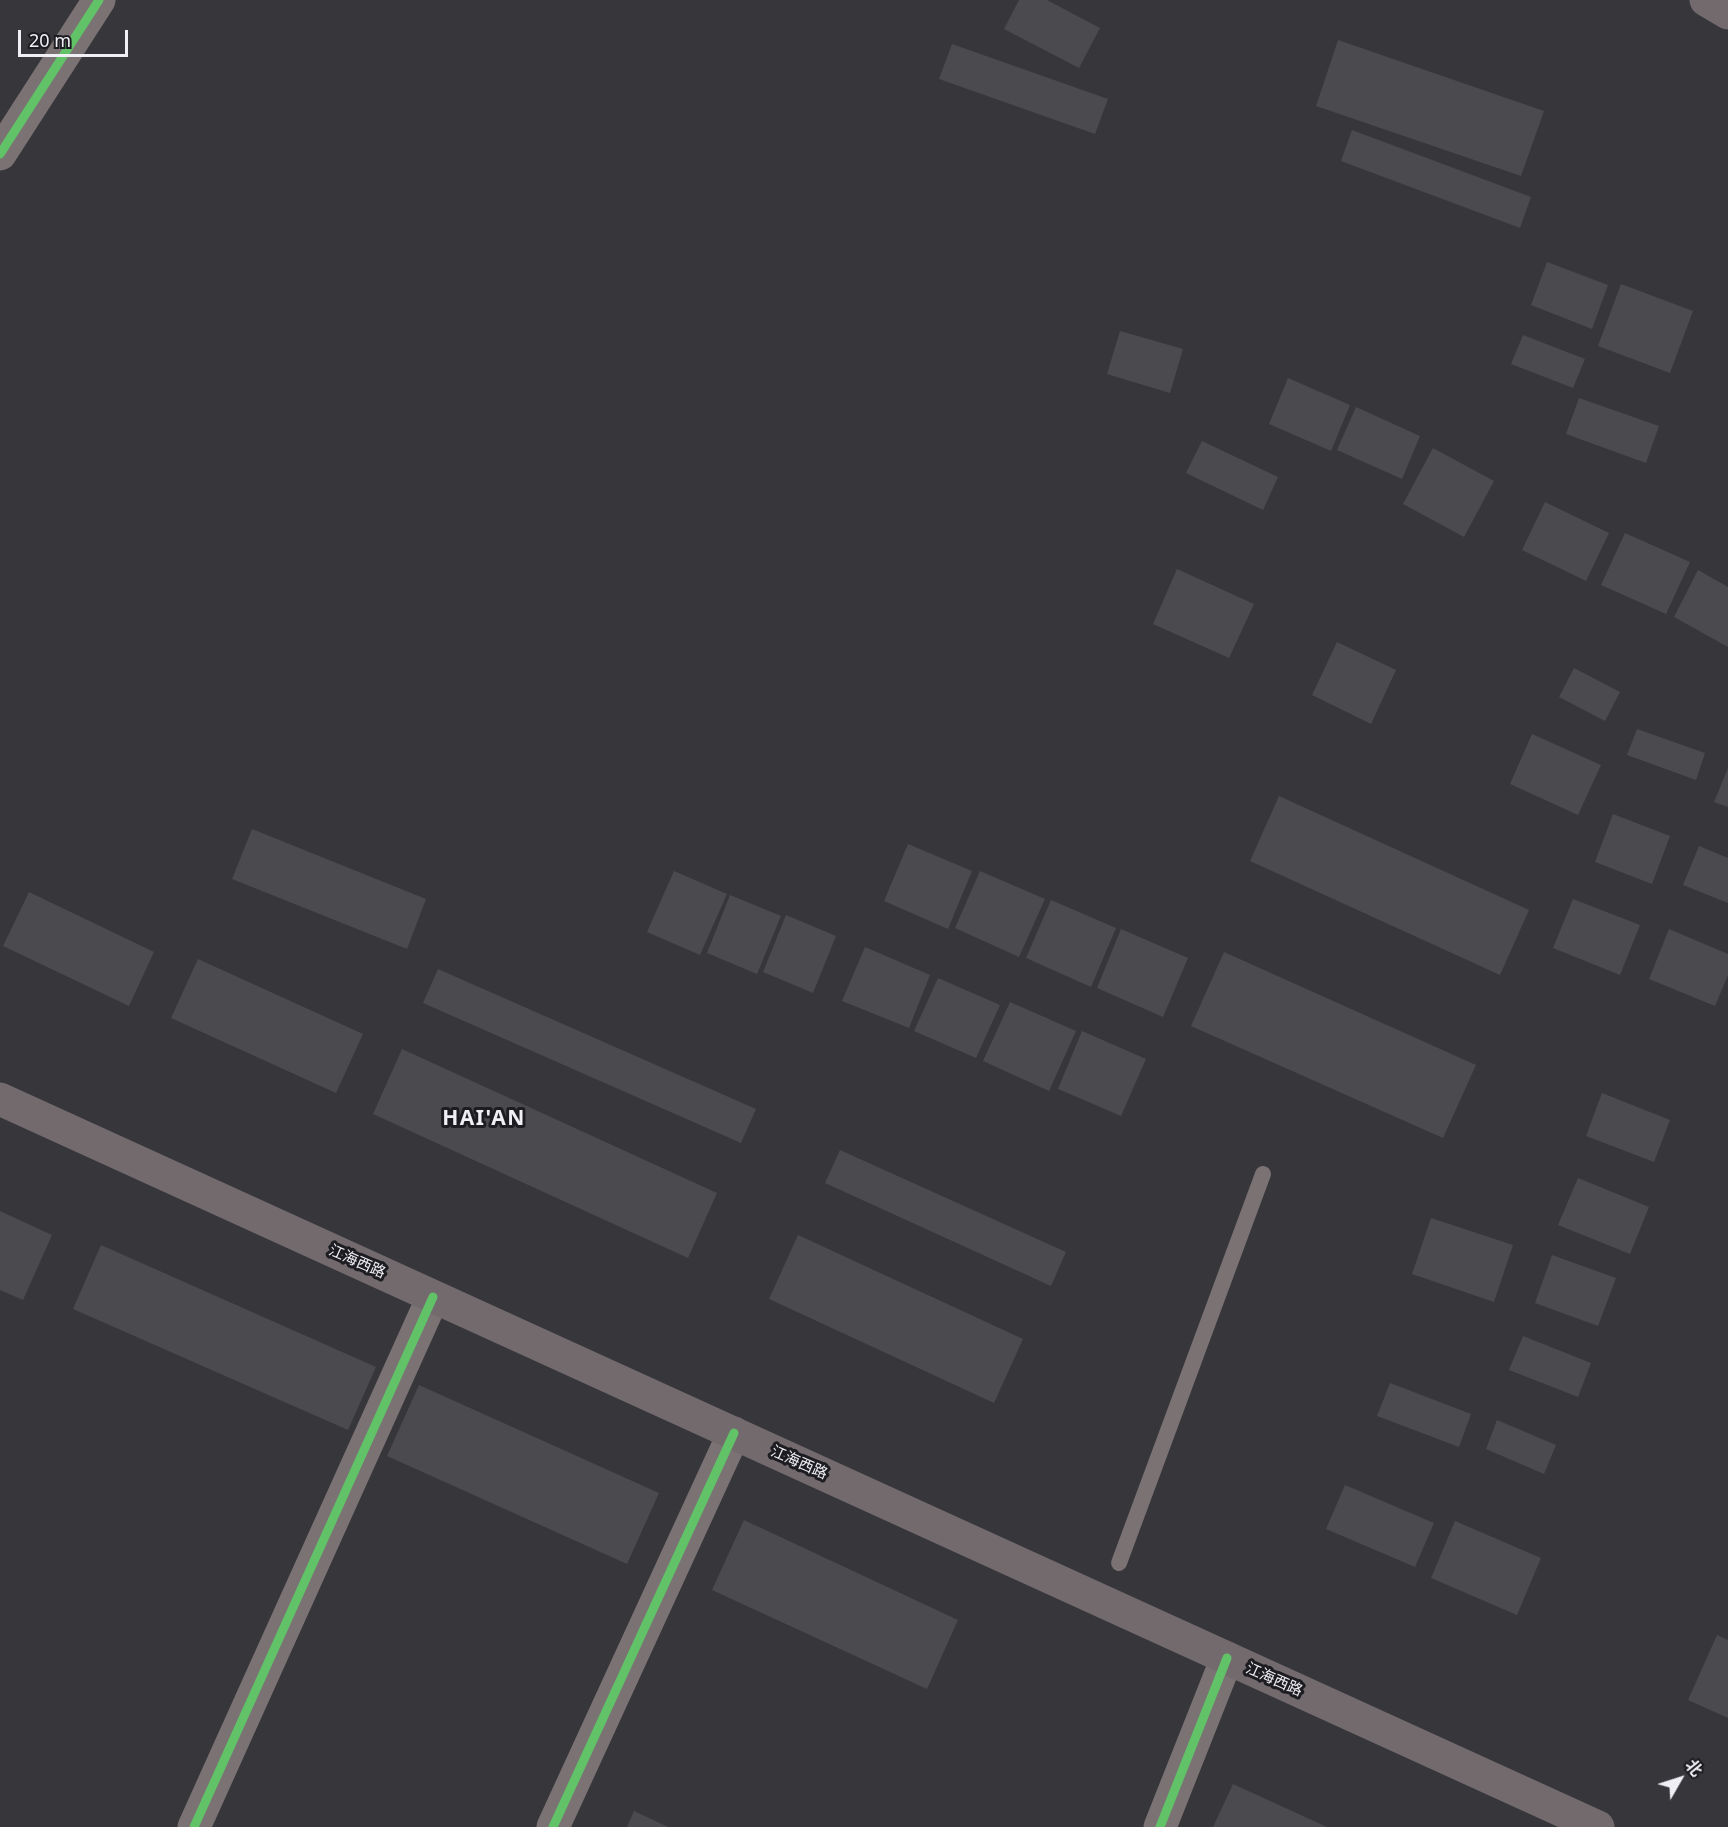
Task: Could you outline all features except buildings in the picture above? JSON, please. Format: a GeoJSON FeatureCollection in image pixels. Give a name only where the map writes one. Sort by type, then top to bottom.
{"type":"FeatureCollection","features":[{"type":"Feature","properties":{"kind":"main road"},"geometry":{"type":"LineString","coordinates":[[1706,0],[1728,13]]}},
{"type":"Feature","properties":{"kind":"main road","name":"江海西路"},"geometry":{"type":"LineString","coordinates":[[0,1099],[1598,1827]]}},
{"type":"Feature","properties":{"kind":"street"},"geometry":{"type":"LineString","coordinates":[[0,154],[99,0]]}},
{"type":"Feature","properties":{"kind":"street"},"geometry":{"type":"LineString","coordinates":[[194,1827],[434,1297]]}},
{"type":"Feature","properties":{"kind":"street"},"geometry":{"type":"LineString","coordinates":[[553,1827],[734,1433]]}},
{"type":"Feature","properties":{"kind":"street"},"geometry":{"type":"LineString","coordinates":[[1160,1827],[1227,1658]]}},
{"type":"Feature","properties":{"kind":"lane"},"geometry":{"type":"LineString","coordinates":[[1119,1563],[1263,1174]]}},
{"type":"Feature","properties":{"kind":"cycle path"},"geometry":{"type":"LineString","coordinates":[[0,154],[99,0]]}},
{"type":"Feature","properties":{"kind":"cycle path"},"geometry":{"type":"LineString","coordinates":[[194,1827],[433,1297]]}},
{"type":"Feature","properties":{"kind":"cycle path"},"geometry":{"type":"LineString","coordinates":[[553,1827],[734,1433]]}},
{"type":"Feature","properties":{"kind":"cycle path"},"geometry":{"type":"LineString","coordinates":[[1160,1827],[1227,1658]]}},
{"type":"Feature","properties":{"kind":"district","name":"HAI'AN"},"geometry":{"type":"Point","coordinates":[484,1119]}}]}
